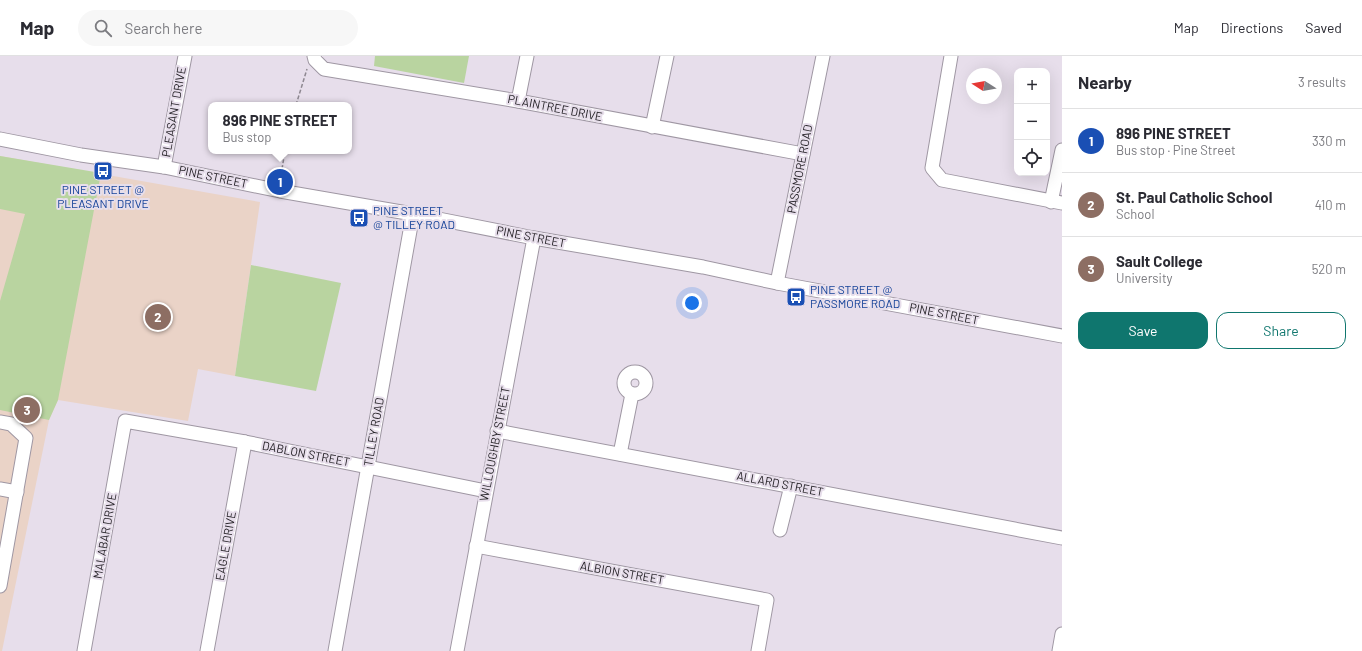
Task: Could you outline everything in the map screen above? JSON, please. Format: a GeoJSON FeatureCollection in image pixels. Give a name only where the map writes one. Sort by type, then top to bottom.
{"type":"FeatureCollection","features":[{"type":"Feature","properties":{"kind":"street","name":"PLEASANT DRIVE"},"geometry":{"type":"LineString","coordinates":[[164,167],[185,56]]}},
{"type":"Feature","properties":{"kind":"street"},"geometry":{"type":"LineString","coordinates":[[518,101],[528,56]]}},
{"type":"Feature","properties":{"kind":"street"},"geometry":{"type":"LineString","coordinates":[[652,127],[667,56]]}},
{"type":"Feature","properties":{"kind":"street","name":"PASSMORE ROAD"},"geometry":{"type":"LineString","coordinates":[[777,283],[823,56]]}},
{"type":"Feature","properties":{"kind":"street"},"geometry":{"type":"LineString","coordinates":[[951,56],[932,168],[942,180],[1056,202],[1062,150]]}},
{"type":"Feature","properties":{"kind":"street","name":"PLAINTREE DRIVE"},"geometry":{"type":"LineString","coordinates":[[312,62],[324,69],[518,101],[803,154]]}},
{"type":"Feature","properties":{"kind":"street","name":"PINE STREET"},"geometry":{"type":"LineString","coordinates":[[0,139],[81,155],[164,167],[278,191],[413,214],[534,238],[703,267],[777,283],[1062,336]]}},
{"type":"Feature","properties":{"kind":"street","name":"TILLEY ROAD"},"geometry":{"type":"LineString","coordinates":[[335,651],[413,214]]}},
{"type":"Feature","properties":{"kind":"street","name":"WILLOUGHBY STREET"},"geometry":{"type":"LineString","coordinates":[[456,651],[534,238]]}},
{"type":"Feature","properties":{"kind":"street"},"geometry":{"type":"LineString","coordinates":[[620,454],[632,394]]}},
{"type":"Feature","properties":{"kind":"street","name":"DABLON STREET"},"geometry":{"type":"LineString","coordinates":[[125,421],[368,466],[486,491]]}},
{"type":"Feature","properties":{"kind":"street","name":"MALABAR DRIVE"},"geometry":{"type":"LineString","coordinates":[[84,651],[125,421]]}},
{"type":"Feature","properties":{"kind":"street"},"geometry":{"type":"LineString","coordinates":[[0,422],[11,424],[26,438],[0,586]]}},
{"type":"Feature","properties":{"kind":"street","name":"ALLARD STREET"},"geometry":{"type":"LineString","coordinates":[[498,431],[1062,538]]}},
{"type":"Feature","properties":{"kind":"street","name":"EAGLE DRIVE"},"geometry":{"type":"LineString","coordinates":[[207,651],[244,442]]}},
{"type":"Feature","properties":{"kind":"street"},"geometry":{"type":"LineString","coordinates":[[780,530],[791,486]]}},
{"type":"Feature","properties":{"kind":"street"},"geometry":{"type":"LineString","coordinates":[[0,489],[17,492]]}},
{"type":"Feature","properties":{"kind":"street","name":"ALBION STREET"},"geometry":{"type":"LineString","coordinates":[[476,546],[767,600],[758,651]]}},
{"type":"Feature","properties":{"kind":"street"},"geometry":{"type":"LineString","coordinates":[[1059,651],[1062,634]]}},
{"type":"Feature","properties":{"kind":"path"},"geometry":{"type":"LineString","coordinates":[[297,102],[312,62]]}},
{"type":"Feature","properties":{"kind":"path"},"geometry":{"type":"LineString","coordinates":[[278,191],[284,154]]}},
{"type":"Feature","properties":{"kind":"shaded area"},"geometry":{"type":"Polygon","coordinates":[[[0,156],[260,202],[235,376],[198,369],[188,421],[58,400],[49,420],[2,651],[0,651],[0,156]]]}},
{"type":"Feature","properties":{"kind":"green space"},"geometry":{"type":"Polygon","coordinates":[[[375,56],[469,56],[464,83],[374,66],[375,56]]]}},
{"type":"Feature","properties":{"kind":"green space"},"geometry":{"type":"Polygon","coordinates":[[[0,156],[101,173],[58,400],[49,420],[0,410],[0,301],[25,214],[0,209],[0,156]]]}},
{"type":"Feature","properties":{"kind":"green space"},"geometry":{"type":"Polygon","coordinates":[[[251,265],[341,283],[316,391],[235,376],[251,265]]]}},
{"type":"Feature","properties":{"kind":"place","name":"PINE STREET @ PLEASANT DRIVE"},"geometry":{"type":"Point","coordinates":[103,171]}},
{"type":"Feature","properties":{"kind":"place","name":"896 PINE STREET"},"geometry":{"type":"Point","coordinates":[280,182]}},
{"type":"Feature","properties":{"kind":"place","name":"PINE STREET @ TILLEY ROAD"},"geometry":{"type":"Point","coordinates":[359,218]}},
{"type":"Feature","properties":{"kind":"place","name":"PINE STREET @ PASSMORE ROAD"},"geometry":{"type":"Point","coordinates":[796,297]}},
{"type":"Feature","properties":{"kind":"place","name":"St. Paul Catholic School"},"geometry":{"type":"Point","coordinates":[158,317]}},
{"type":"Feature","properties":{"kind":"place","name":"Sault College"},"geometry":{"type":"Point","coordinates":[27,410]}}]}
